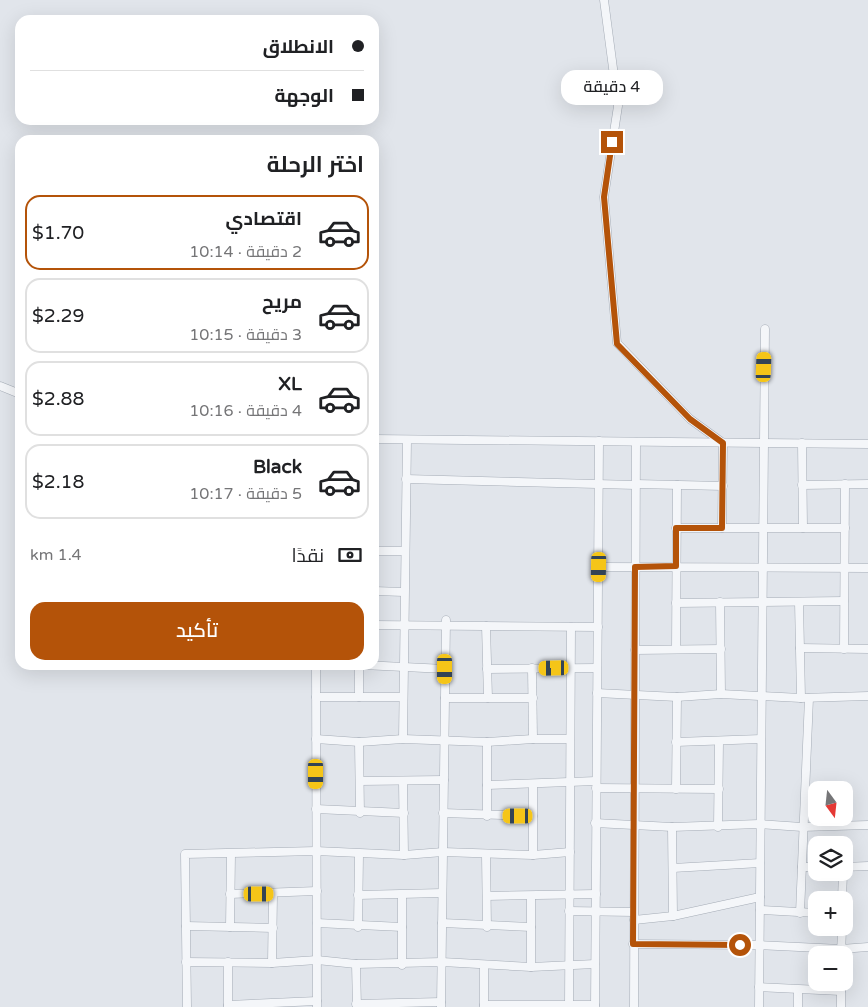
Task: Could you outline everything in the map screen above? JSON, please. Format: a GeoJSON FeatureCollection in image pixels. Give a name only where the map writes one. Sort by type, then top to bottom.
{"type":"FeatureCollection","features":[{"type":"Feature","properties":{"kind":"street"},"geometry":{"type":"LineString","coordinates":[[604,0],[618,106],[604,197],[617,344],[690,419],[723,443]]}},
{"type":"Feature","properties":{"kind":"street"},"geometry":{"type":"LineString","coordinates":[[758,1007],[762,443],[765,329]]}},
{"type":"Feature","properties":{"kind":"street"},"geometry":{"type":"LineString","coordinates":[[0,386],[15,392]]}},
{"type":"Feature","properties":{"kind":"street"},"geometry":{"type":"LineString","coordinates":[[379,439],[868,444]]}},
{"type":"Feature","properties":{"kind":"street"},"geometry":{"type":"LineString","coordinates":[[403,739],[404,551],[407,440]]}},
{"type":"Feature","properties":{"kind":"street"},"geometry":{"type":"LineString","coordinates":[[484,966],[484,1006],[595,1006],[599,441]]}},
{"type":"Feature","properties":{"kind":"street"},"geometry":{"type":"LineString","coordinates":[[634,1007],[633,823],[636,442]]}},
{"type":"Feature","properties":{"kind":"street"},"geometry":{"type":"LineString","coordinates":[[722,528],[723,443]]}},
{"type":"Feature","properties":{"kind":"street"},"geometry":{"type":"LineString","coordinates":[[802,443],[803,528]]}},
{"type":"Feature","properties":{"kind":"street"},"geometry":{"type":"LineString","coordinates":[[406,479],[723,486]]}},
{"type":"Feature","properties":{"kind":"street"},"geometry":{"type":"LineString","coordinates":[[844,484],[844,649]]}},
{"type":"Feature","properties":{"kind":"street"},"geometry":{"type":"LineString","coordinates":[[802,485],[868,484]]}},
{"type":"Feature","properties":{"kind":"street"},"geometry":{"type":"LineString","coordinates":[[676,650],[677,485]]}},
{"type":"Feature","properties":{"kind":"street"},"geometry":{"type":"LineString","coordinates":[[676,528],[845,528]]}},
{"type":"Feature","properties":{"kind":"street"},"geometry":{"type":"LineString","coordinates":[[379,551],[404,551]]}},
{"type":"Feature","properties":{"kind":"street"},"geometry":{"type":"LineString","coordinates":[[599,567],[762,566],[868,568]]}},
{"type":"Feature","properties":{"kind":"street"},"geometry":{"type":"LineString","coordinates":[[379,591],[404,592]]}},
{"type":"Feature","properties":{"kind":"street"},"geometry":{"type":"LineString","coordinates":[[676,603],[844,601]]}},
{"type":"Feature","properties":{"kind":"street"},"geometry":{"type":"LineString","coordinates":[[720,602],[721,694]]}},
{"type":"Feature","properties":{"kind":"street"},"geometry":{"type":"LineString","coordinates":[[799,602],[800,648],[805,698],[800,913]]}},
{"type":"Feature","properties":{"kind":"street"},"geometry":{"type":"LineString","coordinates":[[379,626],[446,623],[486,626],[598,627]]}},
{"type":"Feature","properties":{"kind":"street"},"geometry":{"type":"LineString","coordinates":[[356,964],[356,1006],[441,1005],[446,623]]}},
{"type":"Feature","properties":{"kind":"street"},"geometry":{"type":"LineString","coordinates":[[486,626],[488,698]]}},
{"type":"Feature","properties":{"kind":"street"},"geometry":{"type":"LineString","coordinates":[[569,1006],[571,626]]}},
{"type":"Feature","properties":{"kind":"street"},"geometry":{"type":"LineString","coordinates":[[800,648],[868,649]]}},
{"type":"Feature","properties":{"kind":"street"},"geometry":{"type":"LineString","coordinates":[[635,650],[721,649]]}},
{"type":"Feature","properties":{"kind":"street"},"geometry":{"type":"LineString","coordinates":[[379,666],[445,669]]}},
{"type":"Feature","properties":{"kind":"street"},"geometry":{"type":"LineString","coordinates":[[532,668],[533,739]]}},
{"type":"Feature","properties":{"kind":"street"},"geometry":{"type":"LineString","coordinates":[[486,669],[597,668]]}},
{"type":"Feature","properties":{"kind":"street"},"geometry":{"type":"LineString","coordinates":[[228,962],[228,1006],[317,1004],[316,670]]}},
{"type":"Feature","properties":{"kind":"street"},"geometry":{"type":"LineString","coordinates":[[359,670],[359,697]]}},
{"type":"Feature","properties":{"kind":"street"},"geometry":{"type":"LineString","coordinates":[[597,693],[635,693],[677,697],[721,694],[761,694],[805,698],[868,696]]}},
{"type":"Feature","properties":{"kind":"street"},"geometry":{"type":"LineString","coordinates":[[316,697],[403,697]]}},
{"type":"Feature","properties":{"kind":"street"},"geometry":{"type":"LineString","coordinates":[[676,790],[677,697]]}},
{"type":"Feature","properties":{"kind":"street"},"geometry":{"type":"LineString","coordinates":[[445,698],[533,698]]}},
{"type":"Feature","properties":{"kind":"street"},"geometry":{"type":"LineString","coordinates":[[316,739],[359,742],[444,739],[487,742],[570,739]]}},
{"type":"Feature","properties":{"kind":"street"},"geometry":{"type":"LineString","coordinates":[[676,742],[719,742],[761,739]]}},
{"type":"Feature","properties":{"kind":"street"},"geometry":{"type":"LineString","coordinates":[[359,742],[360,812]]}},
{"type":"Feature","properties":{"kind":"street"},"geometry":{"type":"LineString","coordinates":[[487,742],[487,816]]}},
{"type":"Feature","properties":{"kind":"street"},"geometry":{"type":"LineString","coordinates":[[718,827],[719,742]]}},
{"type":"Feature","properties":{"kind":"street"},"geometry":{"type":"LineString","coordinates":[[360,781],[403,782],[444,780]]}},
{"type":"Feature","properties":{"kind":"street"},"geometry":{"type":"LineString","coordinates":[[487,784],[533,784],[570,781],[676,790],[719,789]]}},
{"type":"Feature","properties":{"kind":"street"},"geometry":{"type":"LineString","coordinates":[[403,782],[404,855]]}},
{"type":"Feature","properties":{"kind":"street"},"geometry":{"type":"LineString","coordinates":[[533,784],[533,855]]}},
{"type":"Feature","properties":{"kind":"street"},"geometry":{"type":"LineString","coordinates":[[316,809],[404,813]]}},
{"type":"Feature","properties":{"kind":"street"},"geometry":{"type":"LineString","coordinates":[[444,813],[487,816],[533,816]]}},
{"type":"Feature","properties":{"kind":"street"},"geometry":{"type":"LineString","coordinates":[[595,823],[633,823],[672,827],[718,827],[759,824],[802,827],[868,825]]}},
{"type":"Feature","properties":{"kind":"street"},"geometry":{"type":"LineString","coordinates":[[672,827],[673,916]]}},
{"type":"Feature","properties":{"kind":"street"},"geometry":{"type":"LineString","coordinates":[[187,1007],[185,854],[316,851],[359,855],[404,855],[443,852],[486,855],[533,855],[570,852]]}},
{"type":"Feature","properties":{"kind":"street"},"geometry":{"type":"LineString","coordinates":[[230,927],[231,854]]}},
{"type":"Feature","properties":{"kind":"street"},"geometry":{"type":"LineString","coordinates":[[358,927],[359,855]]}},
{"type":"Feature","properties":{"kind":"street"},"geometry":{"type":"LineString","coordinates":[[486,855],[487,927]]}},
{"type":"Feature","properties":{"kind":"street"},"geometry":{"type":"LineString","coordinates":[[673,868],[760,863]]}},
{"type":"Feature","properties":{"kind":"street"},"geometry":{"type":"LineString","coordinates":[[853,867],[868,866]]}},
{"type":"Feature","properties":{"kind":"street"},"geometry":{"type":"LineString","coordinates":[[802,867],[808,867]]}},
{"type":"Feature","properties":{"kind":"street"},"geometry":{"type":"LineString","coordinates":[[230,894],[274,894],[316,891]]}},
{"type":"Feature","properties":{"kind":"street"},"geometry":{"type":"LineString","coordinates":[[358,895],[402,896],[442,893]]}},
{"type":"Feature","properties":{"kind":"street"},"geometry":{"type":"LineString","coordinates":[[272,963],[274,894]]}},
{"type":"Feature","properties":{"kind":"street"},"geometry":{"type":"LineString","coordinates":[[487,896],[531,897],[596,894]]}},
{"type":"Feature","properties":{"kind":"street"},"geometry":{"type":"LineString","coordinates":[[402,896],[402,965]]}},
{"type":"Feature","properties":{"kind":"street"},"geometry":{"type":"LineString","coordinates":[[531,897],[531,967]]}},
{"type":"Feature","properties":{"kind":"street"},"geometry":{"type":"LineString","coordinates":[[569,911],[596,911],[634,916],[673,916],[760,897]]}},
{"type":"Feature","properties":{"kind":"street"},"geometry":{"type":"LineString","coordinates":[[760,910],[808,914]]}},
{"type":"Feature","properties":{"kind":"street"},"geometry":{"type":"LineString","coordinates":[[316,923],[358,927],[402,927]]}},
{"type":"Feature","properties":{"kind":"street"},"geometry":{"type":"LineString","coordinates":[[442,923],[487,927],[531,927]]}},
{"type":"Feature","properties":{"kind":"street"},"geometry":{"type":"LineString","coordinates":[[186,926],[273,928]]}},
{"type":"Feature","properties":{"kind":"street"},"geometry":{"type":"LineString","coordinates":[[633,944],[758,946],[808,950]]}},
{"type":"Feature","properties":{"kind":"street"},"geometry":{"type":"LineString","coordinates":[[853,950],[868,948]]}},
{"type":"Feature","properties":{"kind":"street"},"geometry":{"type":"LineString","coordinates":[[186,962],[272,963],[317,960],[356,964],[402,965],[442,962],[484,966],[531,967],[595,964]]}},
{"type":"Feature","properties":{"kind":"street"},"geometry":{"type":"LineString","coordinates":[[759,987],[808,989]]}},
{"type":"Feature","properties":{"kind":"street"},"geometry":{"type":"LineString","coordinates":[[798,990],[798,1007]]}},
{"type":"Feature","properties":{"kind":"street"},"geometry":{"type":"LineString","coordinates":[[841,991],[841,1007]]}},
{"type":"Feature","properties":{"kind":"route"},"geometry":{"type":"LineString","coordinates":[[612,142],[604,197],[617,344],[690,419],[723,443],[722,528],[676,528],[676,566],[635,567],[633,944],[740,945]]}}]}
